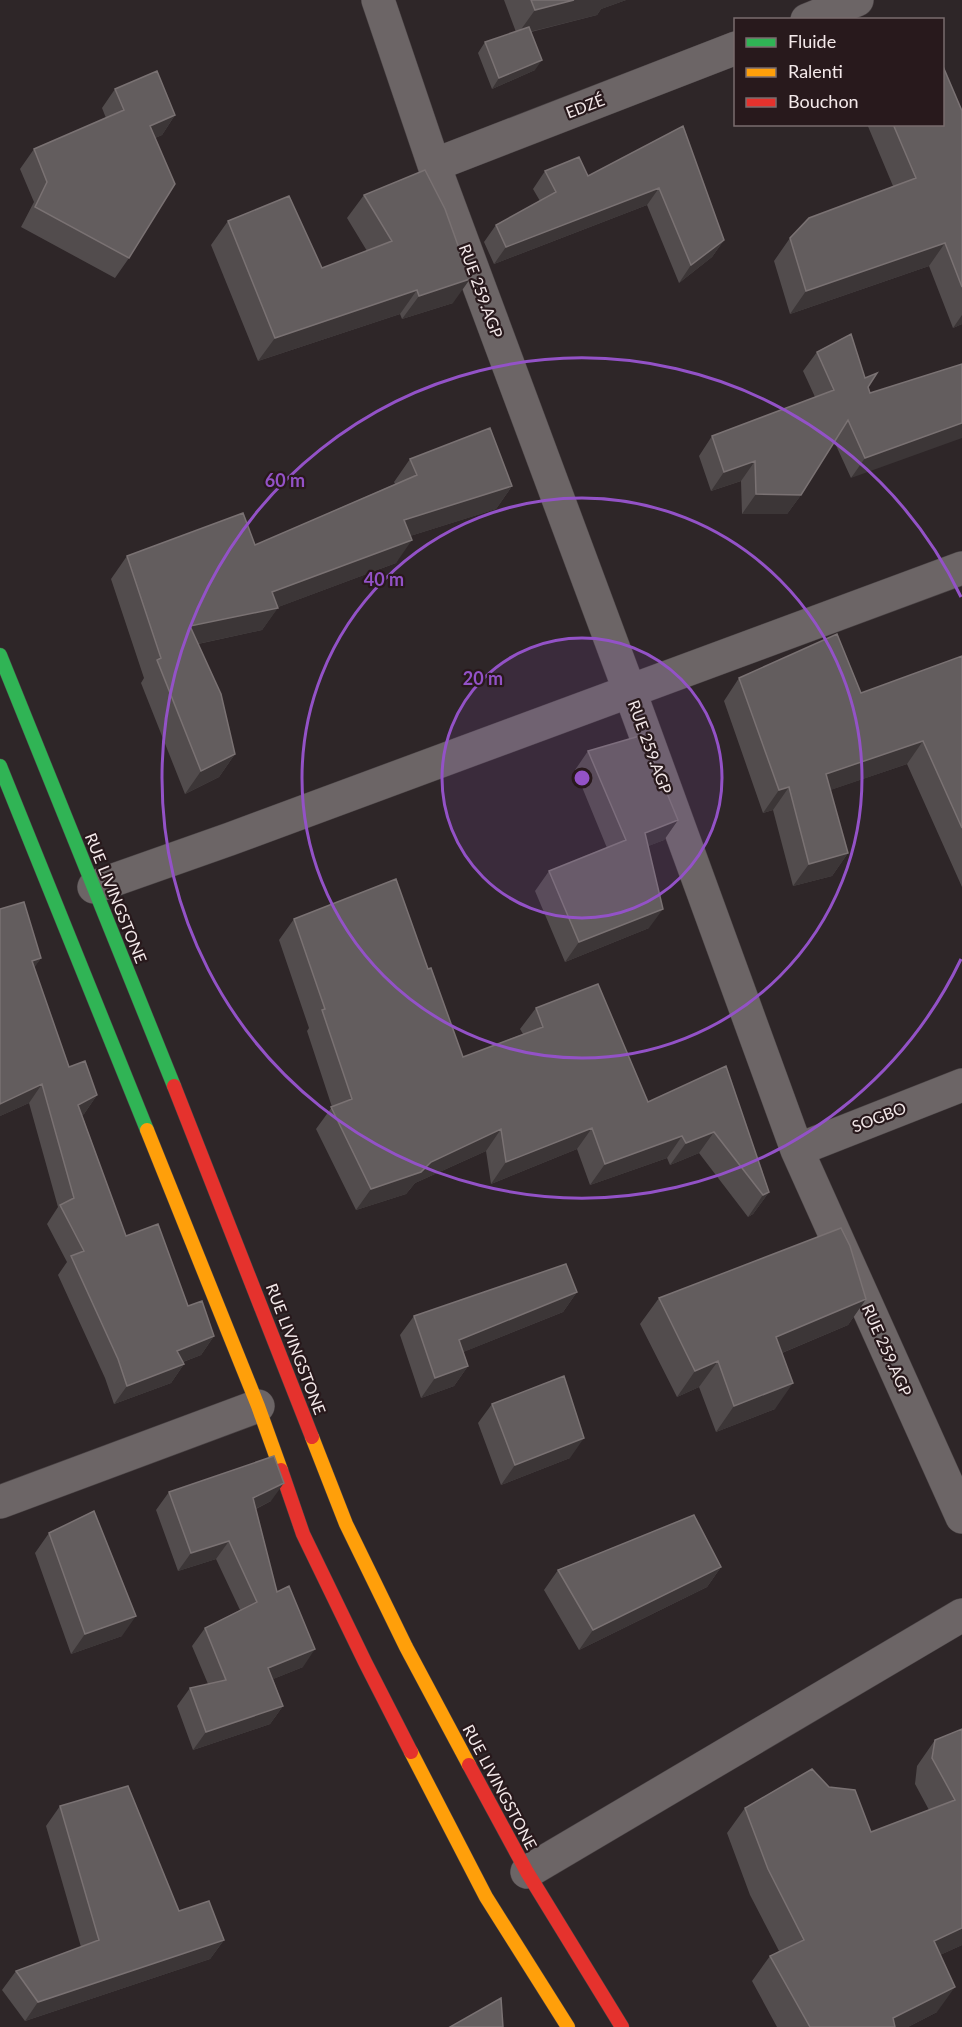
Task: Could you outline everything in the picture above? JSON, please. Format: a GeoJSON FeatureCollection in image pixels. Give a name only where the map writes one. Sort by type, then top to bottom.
{"type":"FeatureCollection","features":[{"type":"Feature","properties":{"kind":"street","name":"RUE 259.AGP"},"geometry":{"type":"LineString","coordinates":[[378,0],[434,165],[630,692],[796,1150],[962,1517]]}},
{"type":"Feature","properties":{"kind":"street"},"geometry":{"type":"LineString","coordinates":[[812,18],[857,0]]}},
{"type":"Feature","properties":{"kind":"street","name":"EDZÉ"},"geometry":{"type":"LineString","coordinates":[[434,165],[734,48]]}},
{"type":"Feature","properties":{"kind":"street"},"geometry":{"type":"LineString","coordinates":[[74,895],[962,568]]}},
{"type":"Feature","properties":{"kind":"street","name":"RUE LIVINGSTONE"},"geometry":{"type":"LineString","coordinates":[[0,655],[74,895],[277,1399],[346,1524],[406,1647],[527,1872],[622,2027]]}},
{"type":"Feature","properties":{"kind":"street","name":"RUE LIVINGSTONE"},"geometry":{"type":"LineString","coordinates":[[0,766],[74,895],[277,1399],[303,1534],[365,1662],[486,1897],[568,2027]]}},
{"type":"Feature","properties":{"kind":"street","name":"SOGBO"},"geometry":{"type":"LineString","coordinates":[[796,1150],[962,1085]]}},
{"type":"Feature","properties":{"kind":"street"},"geometry":{"type":"LineString","coordinates":[[0,1502],[277,1399]]}},
{"type":"Feature","properties":{"kind":"street"},"geometry":{"type":"LineString","coordinates":[[527,1872],[962,1615]]}},
{"type":"Feature","properties":{"kind":"building"},"geometry":{"type":"Polygon","coordinates":[[[531,0],[574,0],[535,10],[531,0]]]}},
{"type":"Feature","properties":{"kind":"building"},"geometry":{"type":"Polygon","coordinates":[[[529,27],[542,60],[499,78],[485,42],[529,27]]]}},
{"type":"Feature","properties":{"kind":"building"},"geometry":{"type":"Polygon","coordinates":[[[944,69],[962,111],[962,287],[945,243],[806,291],[790,238],[809,218],[916,178],[894,126],[944,126],[944,69]]]}},
{"type":"Feature","properties":{"kind":"building"},"geometry":{"type":"Polygon","coordinates":[[[157,71],[175,115],[150,126],[175,184],[129,258],[35,207],[47,182],[34,149],[124,110],[115,89],[157,71]]]}},
{"type":"Feature","properties":{"kind":"building"},"geometry":{"type":"Polygon","coordinates":[[[683,126],[724,240],[691,265],[659,188],[506,247],[496,225],[556,192],[545,171],[579,157],[588,176],[683,126]]]}},
{"type":"Feature","properties":{"kind":"building"},"geometry":{"type":"Polygon","coordinates":[[[425,170],[445,209],[470,279],[419,296],[417,290],[275,338],[228,221],[289,196],[322,268],[392,241],[364,195],[425,170]]]}},
{"type":"Feature","properties":{"kind":"building"},"geometry":{"type":"Polygon","coordinates":[[[851,334],[865,378],[877,373],[868,387],[870,393],[962,364],[962,423],[865,458],[848,420],[801,495],[756,494],[755,461],[724,472],[712,436],[834,390],[817,352],[851,334]]]}},
{"type":"Feature","properties":{"kind":"building"},"geometry":{"type":"Polygon","coordinates":[[[490,428],[512,486],[404,520],[412,540],[272,592],[278,608],[190,626],[221,694],[235,754],[201,771],[157,660],[161,658],[127,556],[243,513],[255,545],[417,475],[410,459],[490,428]]]}},
{"type":"Feature","properties":{"kind":"building"},"geometry":{"type":"Polygon","coordinates":[[[837,634],[861,693],[962,656],[962,828],[923,741],[826,774],[848,853],[809,864],[789,787],[779,790],[739,678],[837,634]]]}},
{"type":"Feature","properties":{"kind":"building"},"geometry":{"type":"Polygon","coordinates":[[[643,735],[678,820],[645,833],[663,909],[579,942],[549,871],[626,840],[588,751],[643,735]]]}},
{"type":"Feature","properties":{"kind":"building"},"geometry":{"type":"Polygon","coordinates":[[[396,879],[463,1057],[543,1027],[536,1008],[598,984],[648,1102],[726,1066],[769,1192],[763,1195],[714,1132],[686,1143],[682,1136],[605,1164],[592,1128],[506,1162],[501,1129],[431,1162],[421,1172],[371,1189],[331,1107],[352,1099],[322,1010],[325,1009],[294,919],[396,879]]]}},
{"type":"Feature","properties":{"kind":"building"},"geometry":{"type":"Polygon","coordinates":[[[24,902],[41,958],[32,961],[69,1067],[85,1061],[97,1095],[78,1105],[126,1236],[158,1224],[188,1306],[202,1301],[214,1336],[177,1351],[184,1364],[127,1386],[118,1359],[71,1256],[84,1251],[60,1205],[74,1198],[42,1084],[0,1104],[0,909],[24,902]]]}},
{"type":"Feature","properties":{"kind":"building"},"geometry":{"type":"Polygon","coordinates":[[[841,1228],[850,1246],[866,1299],[776,1337],[793,1383],[734,1406],[718,1361],[695,1371],[659,1298],[841,1228]]]}},
{"type":"Feature","properties":{"kind":"building"},"geometry":{"type":"Polygon","coordinates":[[[566,1264],[577,1292],[459,1340],[468,1366],[435,1378],[414,1316],[566,1264]]]}},
{"type":"Feature","properties":{"kind":"building"},"geometry":{"type":"Polygon","coordinates":[[[564,1376],[584,1438],[515,1465],[492,1404],[564,1376]]]}},
{"type":"Feature","properties":{"kind":"building"},"geometry":{"type":"Polygon","coordinates":[[[274,1456],[284,1483],[253,1498],[277,1592],[289,1586],[315,1649],[268,1668],[283,1706],[206,1732],[190,1688],[226,1680],[205,1628],[257,1602],[229,1541],[191,1553],[169,1492],[274,1456]]]}},
{"type":"Feature","properties":{"kind":"building"},"geometry":{"type":"Polygon","coordinates":[[[94,1511],[136,1616],[85,1634],[49,1533],[94,1511]]]}},
{"type":"Feature","properties":{"kind":"building"},"geometry":{"type":"Polygon","coordinates":[[[694,1515],[721,1567],[593,1630],[558,1570],[694,1515]]]}},
{"type":"Feature","properties":{"kind":"building"},"geometry":{"type":"Polygon","coordinates":[[[962,1729],[962,1928],[934,1941],[955,1987],[893,2018],[895,2027],[810,2027],[770,1956],[804,1940],[768,1869],[745,1808],[812,1769],[829,1787],[855,1790],[871,1832],[955,1800],[932,1758],[935,1740],[962,1729]]]}},
{"type":"Feature","properties":{"kind":"building"},"geometry":{"type":"Polygon","coordinates":[[[128,1786],[179,1911],[209,1901],[224,1940],[38,2002],[16,1971],[99,1940],[60,1806],[128,1786]]]}},
{"type":"Feature","properties":{"kind":"building"},"geometry":{"type":"Polygon","coordinates":[[[501,1998],[503,2027],[450,2027],[501,1998]]]}},
{"type":"Feature","properties":{"kind":"traffic: fast"},"geometry":{"type":"LineString","coordinates":[[0,655],[174,1086]]}},
{"type":"Feature","properties":{"kind":"traffic: fast"},"geometry":{"type":"LineString","coordinates":[[0,766],[147,1130]]}},
{"type":"Feature","properties":{"kind":"traffic: slow"},"geometry":{"type":"LineString","coordinates":[[147,1130],[258,1406],[281,1470]]}},
{"type":"Feature","properties":{"kind":"traffic: slow"},"geometry":{"type":"LineString","coordinates":[[312,1437],[346,1524],[406,1647],[469,1765]]}},
{"type":"Feature","properties":{"kind":"traffic: slow"},"geometry":{"type":"LineString","coordinates":[[411,1752],[486,1897],[568,2027]]}},
{"type":"Feature","properties":{"kind":"traffic: jam"},"geometry":{"type":"LineString","coordinates":[[174,1086],[312,1437]]}},
{"type":"Feature","properties":{"kind":"traffic: jam"},"geometry":{"type":"LineString","coordinates":[[281,1470],[303,1534],[411,1752]]}},
{"type":"Feature","properties":{"kind":"traffic: jam"},"geometry":{"type":"LineString","coordinates":[[469,1765],[527,1872],[622,2027]]}}]}
